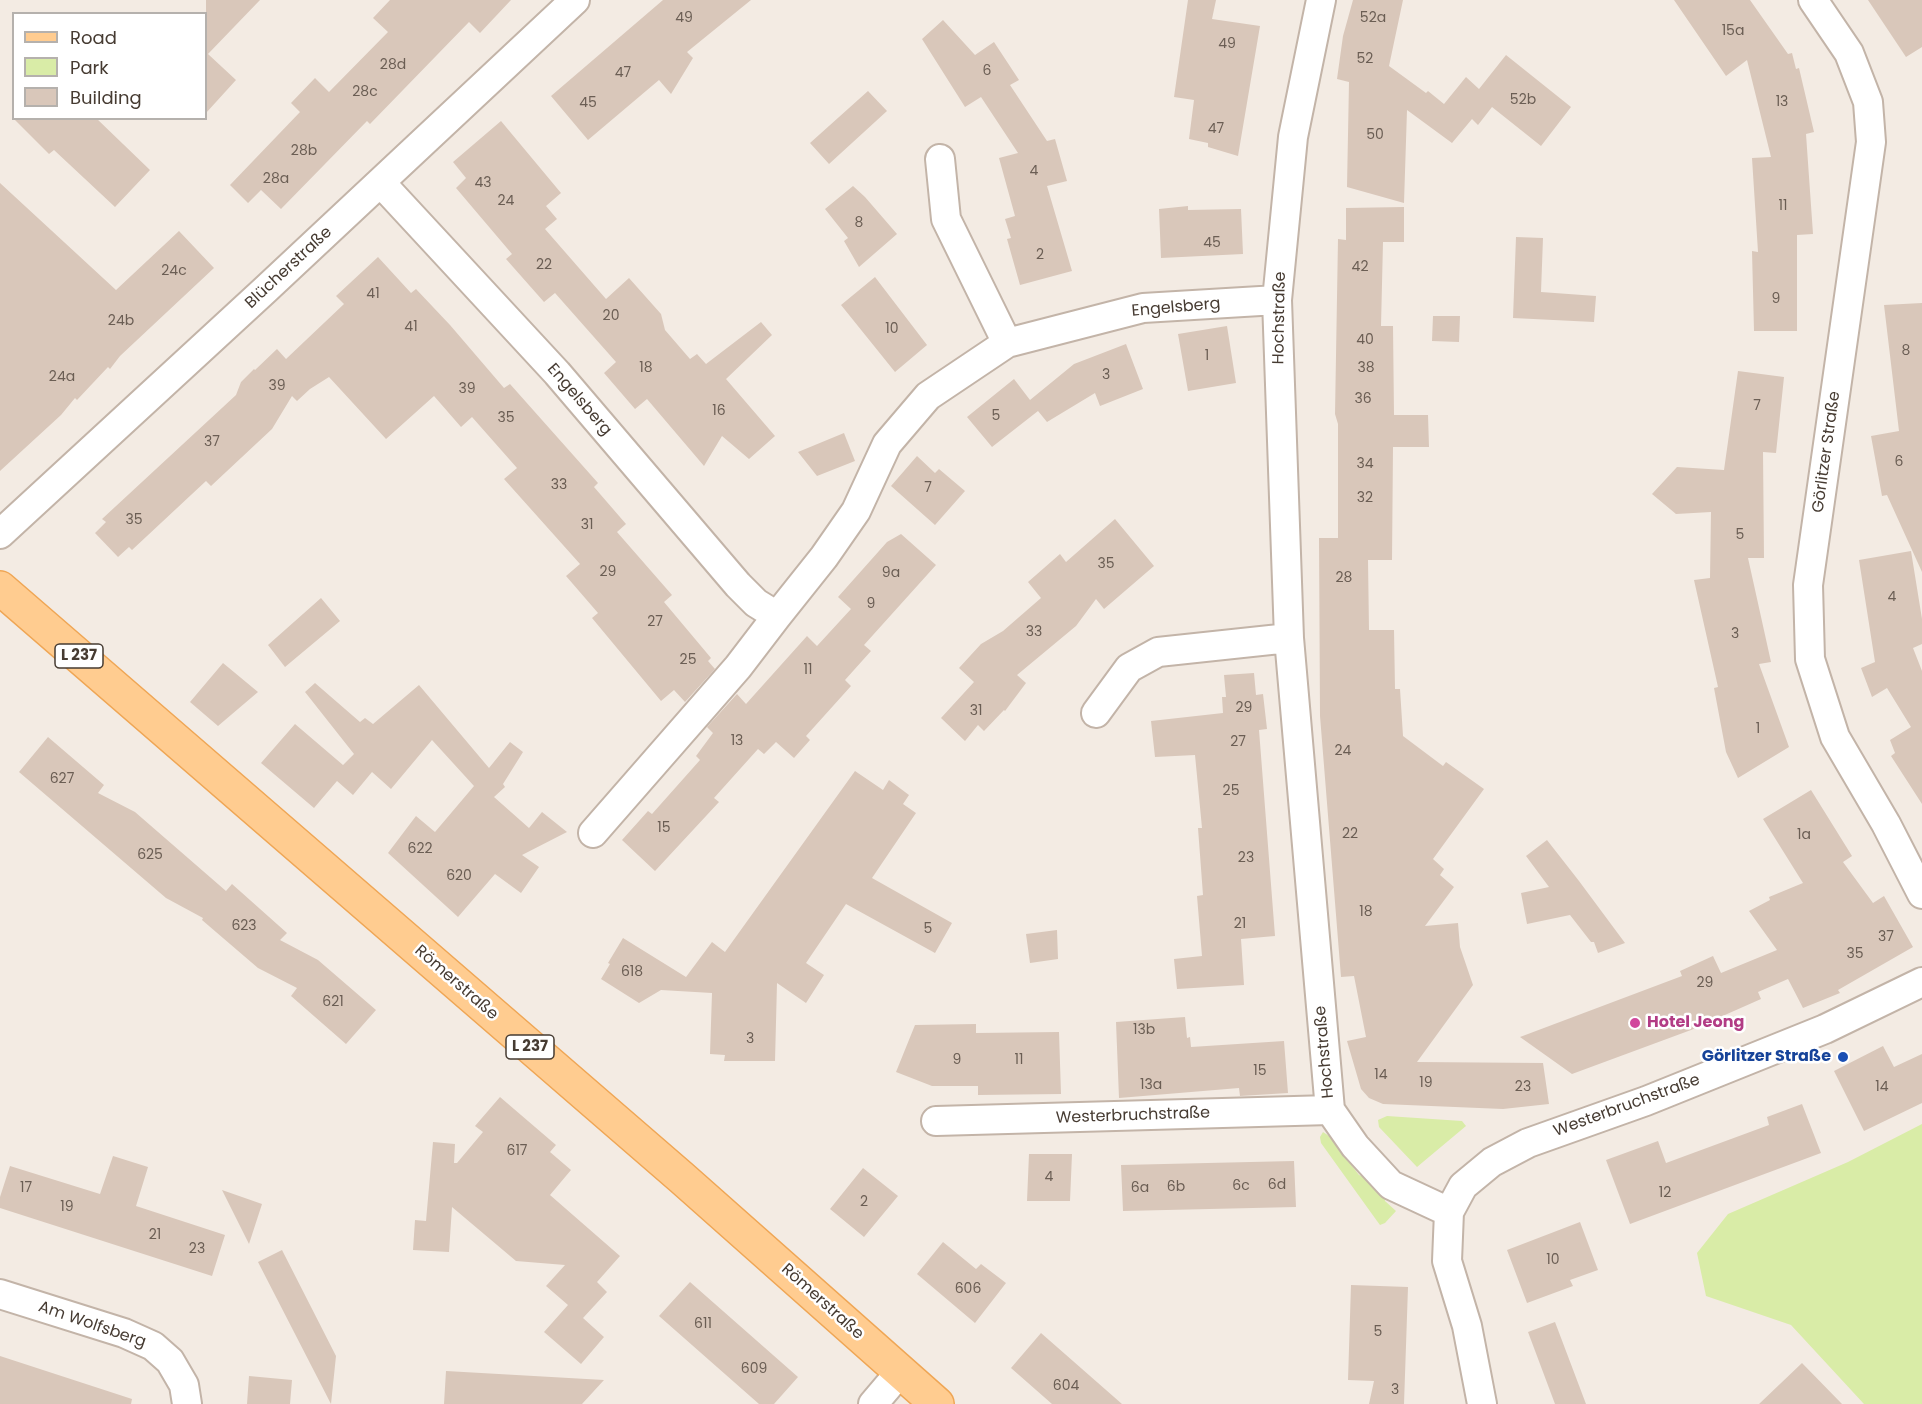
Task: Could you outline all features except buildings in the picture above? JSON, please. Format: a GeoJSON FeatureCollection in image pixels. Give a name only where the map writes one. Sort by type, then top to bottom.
{"type":"FeatureCollection","features":[{"type":"Feature","properties":{"kind":"main road","name":"Römerstraße"},"geometry":{"type":"LineString","coordinates":[[0,588],[682,1178],[937,1404]]}},
{"type":"Feature","properties":{"kind":"street","name":"Blücherstraße"},"geometry":{"type":"LineString","coordinates":[[0,534],[381,183],[575,0]]}},
{"type":"Feature","properties":{"kind":"street","name":"Hochstraße"},"geometry":{"type":"LineString","coordinates":[[1321,0],[1293,137],[1277,300],[1289,638],[1330,1110],[1355,1146],[1391,1185],[1449,1212]]}},
{"type":"Feature","properties":{"kind":"street","name":"Görlitzer Straße"},"geometry":{"type":"LineString","coordinates":[[1813,0],[1849,52],[1868,102],[1871,142],[1808,585],[1810,659],[1835,736],[1886,824],[1922,894]]}},
{"type":"Feature","properties":{"kind":"street"},"geometry":{"type":"LineString","coordinates":[[940,159],[946,219],[1007,343]]}},
{"type":"Feature","properties":{"kind":"street","name":"Engelsberg"},"geometry":{"type":"LineString","coordinates":[[381,183],[556,373],[738,585],[756,603],[777,616]]}},
{"type":"Feature","properties":{"kind":"street","name":"Engelsberg"},"geometry":{"type":"LineString","coordinates":[[593,833],[738,667],[824,557],[856,511],[887,444],[928,396],[1007,343],[1143,308],[1277,300]]}},
{"type":"Feature","properties":{"kind":"street"},"geometry":{"type":"LineString","coordinates":[[1096,713],[1129,668],[1158,652],[1289,638]]}},
{"type":"Feature","properties":{"kind":"street","name":"Westerbruchstraße"},"geometry":{"type":"LineString","coordinates":[[1449,1212],[1463,1186],[1492,1162],[1528,1143],[1646,1101],[1815,1034],[1922,982]]}},
{"type":"Feature","properties":{"kind":"street","name":"Westerbruchstraße"},"geometry":{"type":"LineString","coordinates":[[936,1121],[1330,1110]]}},
{"type":"Feature","properties":{"kind":"street"},"geometry":{"type":"LineString","coordinates":[[1449,1212],[1447,1261],[1467,1326],[1482,1404]]}},
{"type":"Feature","properties":{"kind":"street","name":"Am Wolfsberg"},"geometry":{"type":"LineString","coordinates":[[0,1294],[124,1334],[153,1346],[170,1361],[184,1385],[187,1404]]}},
{"type":"Feature","properties":{"kind":"street"},"geometry":{"type":"LineString","coordinates":[[873,1404],[901,1371]]}},
{"type":"Feature","properties":{"kind":"green space"},"geometry":{"type":"Polygon","coordinates":[[[1387,1116],[1462,1121],[1466,1126],[1417,1167],[1379,1127],[1378,1120],[1387,1116]]]}},
{"type":"Feature","properties":{"kind":"green space"},"geometry":{"type":"Polygon","coordinates":[[[1922,1124],[1922,1404],[1864,1404],[1791,1325],[1706,1296],[1697,1253],[1728,1214],[1848,1162],[1922,1124]]]}},
{"type":"Feature","properties":{"kind":"green space"},"geometry":{"type":"Polygon","coordinates":[[[1323,1132],[1329,1136],[1359,1175],[1365,1177],[1384,1194],[1385,1201],[1396,1211],[1385,1223],[1380,1225],[1321,1143],[1320,1137],[1323,1132]]]}},
{"type":"Feature","properties":{"kind":"place","name":"Hotel Jeong"},"geometry":{"type":"Point","coordinates":[1635,1023]}},
{"type":"Feature","properties":{"kind":"place","name":"Görlitzer Straße"},"geometry":{"type":"Point","coordinates":[1843,1057]}}]}
